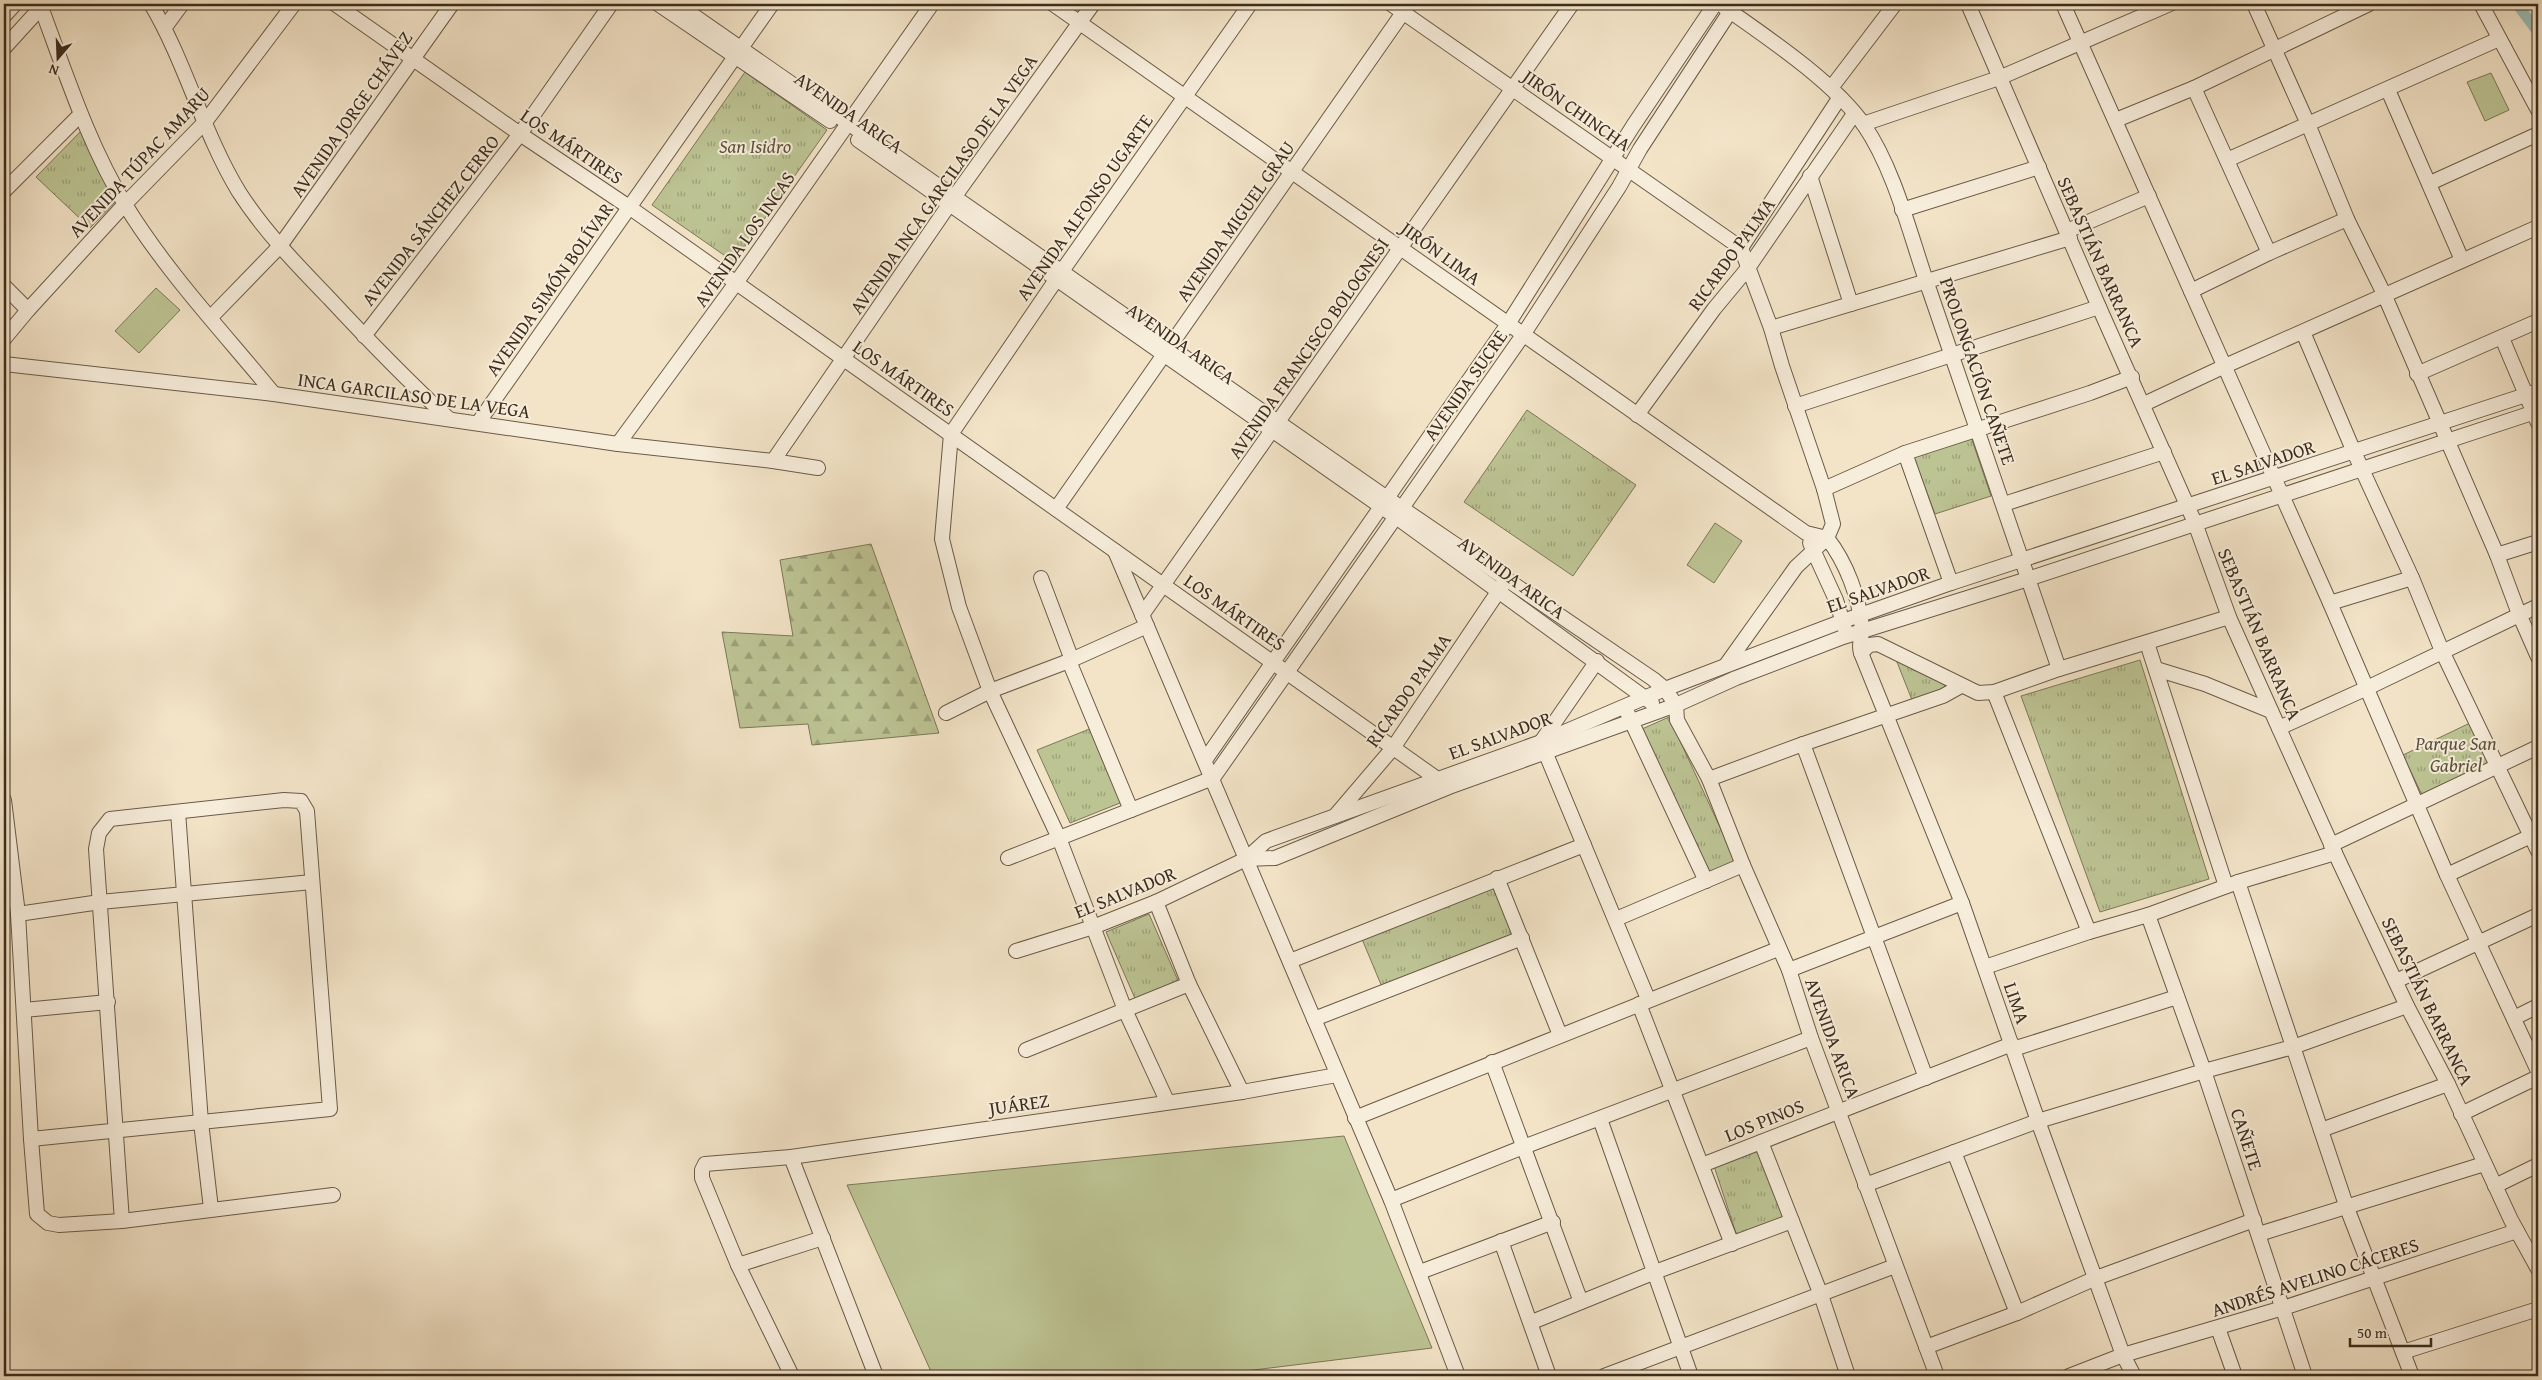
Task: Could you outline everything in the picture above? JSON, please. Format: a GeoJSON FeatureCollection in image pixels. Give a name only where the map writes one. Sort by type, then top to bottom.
{"type":"FeatureCollection","features":[{"type":"Feature","properties":{"kind":"street"},"geometry":{"type":"LineString","coordinates":[[4,16],[15,4]]}},
{"type":"Feature","properties":{"kind":"street"},"geometry":{"type":"LineString","coordinates":[[151,4],[165,27],[205,122],[239,192],[280,246],[364,336],[449,419]]}},
{"type":"Feature","properties":{"kind":"street"},"geometry":{"type":"LineString","coordinates":[[165,27],[182,4]]}},
{"type":"Feature","properties":{"kind":"street","name":"AVENIDA TÚPAC AMARU"},"geometry":{"type":"LineString","coordinates":[[4,339],[125,204],[205,122],[294,4]]}},
{"type":"Feature","properties":{"kind":"street","name":"LOS MÁRTIRES"},"geometry":{"type":"LineString","coordinates":[[335,4],[520,134],[629,207],[1164,586],[1273,661],[1436,779],[1450,787]]}},
{"type":"Feature","properties":{"kind":"street","name":"AVENIDA JORGE CHÁVEZ"},"geometry":{"type":"LineString","coordinates":[[211,317],[280,246],[452,4]]}},
{"type":"Feature","properties":{"kind":"street","name":"AVENIDA SÁNCHEZ CERRO"},"geometry":{"type":"LineString","coordinates":[[364,336],[520,134],[611,4]]}},
{"type":"Feature","properties":{"kind":"street","name":"AVENIDA ARICA"},"geometry":{"type":"LineString","coordinates":[[658,4],[738,52],[1384,502],[1507,578],[1665,689],[1676,705],[1677,720],[1709,779],[1778,949],[1789,970],[1811,1038],[1937,1376]]}},
{"type":"Feature","properties":{"kind":"street","name":"AVENIDA ARICA"},"geometry":{"type":"LineString","coordinates":[[677,4],[738,52]]}},
{"type":"Feature","properties":{"kind":"street","name":"AVENIDA SIMÓN BOLÍVAR"},"geometry":{"type":"LineString","coordinates":[[478,423],[772,4]]}},
{"type":"Feature","properties":{"kind":"street","name":"AVENIDA LOS INCAS"},"geometry":{"type":"LineString","coordinates":[[618,444],[736,283],[932,4]]}},
{"type":"Feature","properties":{"kind":"street","name":"JIRÓN LIMA"},"geometry":{"type":"LineString","coordinates":[[1053,4],[1402,247],[1508,324],[1806,533],[1828,538]]}},
{"type":"Feature","properties":{"kind":"street","name":"AVENIDA INCA GARCILASO DE LA VEGA"},"geometry":{"type":"LineString","coordinates":[[773,461],[952,200],[1093,4]]}},
{"type":"Feature","properties":{"kind":"street","name":"AVENIDA ALFONSO UGARTE"},"geometry":{"type":"LineString","coordinates":[[951,434],[1059,275],[1250,4]]}},
{"type":"Feature","properties":{"kind":"street","name":"JIRÓN CHINCHA"},"geometry":{"type":"LineString","coordinates":[[1392,4],[1406,8],[1513,88],[1741,248]]}},
{"type":"Feature","properties":{"kind":"street","name":"AVENIDA FRANCISCO BOLOGNESI"},"geometry":{"type":"LineString","coordinates":[[1145,620],[1164,586],[1572,4]]}},
{"type":"Feature","properties":{"kind":"street","name":"AVENIDA SUCRE"},"geometry":{"type":"LineString","coordinates":[[1205,760],[1508,324],[1612,158],[1715,4]]}},
{"type":"Feature","properties":{"kind":"street","name":"RICARDO PALMA"},"geometry":{"type":"LineString","coordinates":[[1741,248],[1835,93],[1895,4]]}},
{"type":"Feature","properties":{"kind":"street","name":"SEBASTIÁN BARRANCA"},"geometry":{"type":"LineString","coordinates":[[1969,4],[2099,308],[2132,377],[2195,523],[2229,618],[2333,849],[2407,1006],[2448,1084],[2484,1164],[2538,1269]]}},
{"type":"Feature","properties":{"kind":"street"},"geometry":{"type":"LineString","coordinates":[[2063,4],[2330,603],[2365,689],[2447,875],[2538,1071]]}},
{"type":"Feature","properties":{"kind":"street"},"geometry":{"type":"LineString","coordinates":[[1858,119],[2000,78],[2170,4]]}},
{"type":"Feature","properties":{"kind":"street"},"geometry":{"type":"LineString","coordinates":[[2254,4],[2308,124],[2347,219],[2384,294],[2417,374],[2497,555],[2519,614],[2538,657]]}},
{"type":"Feature","properties":{"kind":"street"},"geometry":{"type":"LineString","coordinates":[[2116,120],[2194,88],[2369,4]]}},
{"type":"Feature","properties":{"kind":"street"},"geometry":{"type":"LineString","coordinates":[[2481,4],[2538,110]]}},
{"type":"Feature","properties":{"kind":"street"},"geometry":{"type":"LineString","coordinates":[[4,48],[40,5],[80,114],[125,204],[157,253],[274,394]]}},
{"type":"Feature","properties":{"kind":"street","name":"AVENIDA SUCRE"},"geometry":{"type":"LineString","coordinates":[[1213,778],[1523,334],[1629,169],[1728,6]]}},
{"type":"Feature","properties":{"kind":"street","name":"PROLONGACIÓN CAÑETE"},"geometry":{"type":"LineString","coordinates":[[1728,6],[1835,93],[1858,119],[1878,151],[1902,210],[1979,428],[2059,669]]}},
{"type":"Feature","properties":{"kind":"street","name":"AVENIDA MIGUEL GRAU"},"geometry":{"type":"LineString","coordinates":[[1056,509],[1406,8]]}},
{"type":"Feature","properties":{"kind":"street"},"geometry":{"type":"LineString","coordinates":[[2227,160],[2499,39]]}},
{"type":"Feature","properties":{"kind":"street"},"geometry":{"type":"LineString","coordinates":[[2194,88],[2269,253]]}},
{"type":"Feature","properties":{"kind":"street"},"geometry":{"type":"LineString","coordinates":[[2388,90],[2462,260]]}},
{"type":"Feature","properties":{"kind":"street"},"geometry":{"type":"LineString","coordinates":[[4,191],[80,114]]}},
{"type":"Feature","properties":{"kind":"street","name":"RICARDO PALMA"},"geometry":{"type":"LineString","coordinates":[[1637,415],[1714,309],[1748,268],[1810,176],[1858,119]]}},
{"type":"Feature","properties":{"kind":"street"},"geometry":{"type":"LineString","coordinates":[[2430,183],[2538,134]]}},
{"type":"Feature","properties":{"kind":"street"},"geometry":{"type":"LineString","coordinates":[[1902,210],[2039,167]]}},
{"type":"Feature","properties":{"kind":"street"},"geometry":{"type":"LineString","coordinates":[[1810,176],[1851,304]]}},
{"type":"Feature","properties":{"kind":"street"},"geometry":{"type":"LineString","coordinates":[[1771,328],[1926,281],[2068,234],[2149,196]]}},
{"type":"Feature","properties":{"kind":"street"},"geometry":{"type":"LineString","coordinates":[[2191,291],[2269,253],[2347,219]]}},
{"type":"Feature","properties":{"kind":"street"},"geometry":{"type":"LineString","coordinates":[[2144,404],[2384,294],[2538,227]]}},
{"type":"Feature","properties":{"kind":"street"},"geometry":{"type":"LineString","coordinates":[[1726,666],[1796,567],[1828,538],[1833,524],[1824,489],[1795,406],[1771,328],[1741,248]]}},
{"type":"Feature","properties":{"kind":"street"},"geometry":{"type":"LineString","coordinates":[[4,286],[28,310]]}},
{"type":"Feature","properties":{"kind":"street"},"geometry":{"type":"LineString","coordinates":[[1795,406],[2099,308]]}},
{"type":"Feature","properties":{"kind":"street"},"geometry":{"type":"LineString","coordinates":[[2417,374],[2538,321]]}},
{"type":"Feature","properties":{"kind":"street"},"geometry":{"type":"LineString","coordinates":[[2302,332],[2354,452],[2412,578],[2442,651],[2538,850]]}},
{"type":"Feature","properties":{"kind":"street"},"geometry":{"type":"LineString","coordinates":[[2502,338],[2532,393],[2537,415]]}},
{"type":"Feature","properties":{"kind":"street","name":"INCA GARCILASO DE LA VEGA"},"geometry":{"type":"LineString","coordinates":[[4,364],[274,394],[618,444],[773,461],[818,468]]}},
{"type":"Feature","properties":{"kind":"street"},"geometry":{"type":"LineString","coordinates":[[1824,489],[1905,452],[2090,393],[2132,377]]}},
{"type":"Feature","properties":{"kind":"street","name":"EL SALVADOR"},"geometry":{"type":"LineString","coordinates":[[1246,859],[1275,858],[1543,747],[1625,706],[1665,689],[1859,615],[1950,583],[2274,479],[2532,393]]}},
{"type":"Feature","properties":{"kind":"street","name":"EL SALVADOR"},"geometry":{"type":"LineString","coordinates":[[1016,951],[1092,927],[1156,902],[1246,859],[1266,841],[1334,818],[1436,779],[1676,705],[1736,678],[1857,641],[2028,579],[2362,469],[2447,439],[2537,415]]}},
{"type":"Feature","properties":{"kind":"street"},"geometry":{"type":"LineString","coordinates":[[951,434],[942,548],[959,607],[990,690],[1059,838],[1125,1010],[1167,1101]]}},
{"type":"Feature","properties":{"kind":"street"},"geometry":{"type":"LineString","coordinates":[[1905,452],[1950,583]]}},
{"type":"Feature","properties":{"kind":"street"},"geometry":{"type":"LineString","coordinates":[[2004,504],[2164,452]]}},
{"type":"Feature","properties":{"kind":"street","name":"AVENIDA ARICA"},"geometry":{"type":"LineString","coordinates":[[1399,512],[1499,591],[1647,697],[1659,710],[1677,720]]}},
{"type":"Feature","properties":{"kind":"street"},"geometry":{"type":"LineString","coordinates":[[1806,533],[1843,621],[1857,641],[1869,645],[1878,644],[1978,693],[1994,692],[2059,669],[2229,618]]}},
{"type":"Feature","properties":{"kind":"street"},"geometry":{"type":"LineString","coordinates":[[1828,538],[1838,552],[1856,597],[1859,615],[1857,641]]}},
{"type":"Feature","properties":{"kind":"street"},"geometry":{"type":"LineString","coordinates":[[2497,555],[2538,542]]}},
{"type":"Feature","properties":{"kind":"street"},"geometry":{"type":"LineString","coordinates":[[1115,551],[1391,1200],[1458,1376]]}},
{"type":"Feature","properties":{"kind":"street"},"geometry":{"type":"LineString","coordinates":[[1040,578],[1070,661],[1131,810]]}},
{"type":"Feature","properties":{"kind":"street","name":"RICARDO PALMA"},"geometry":{"type":"LineString","coordinates":[[1334,818],[1393,748],[1507,578]]}},
{"type":"Feature","properties":{"kind":"street"},"geometry":{"type":"LineString","coordinates":[[2330,603],[2412,578]]}},
{"type":"Feature","properties":{"kind":"street"},"geometry":{"type":"LineString","coordinates":[[2279,728],[2538,606]]}},
{"type":"Feature","properties":{"kind":"street"},"geometry":{"type":"LineString","coordinates":[[946,713],[990,690],[1070,661],[1145,620]]}},
{"type":"Feature","properties":{"kind":"street","name":"LIMA"},"geometry":{"type":"LineString","coordinates":[[1857,641],[1962,903],[2038,1121],[2123,1355],[2134,1376]]}},
{"type":"Feature","properties":{"kind":"street"},"geometry":{"type":"LineString","coordinates":[[2147,643],[2232,884],[2293,1047],[2347,1208],[2412,1376]]}},
{"type":"Feature","properties":{"kind":"street"},"geometry":{"type":"LineString","coordinates":[[1597,661],[1543,747],[1616,919],[1673,1091],[1732,1244]]}},
{"type":"Feature","properties":{"kind":"street"},"geometry":{"type":"LineString","coordinates":[[2156,669],[2205,684],[2271,710]]}},
{"type":"Feature","properties":{"kind":"street"},"geometry":{"type":"LineString","coordinates":[[1709,779],[1802,744],[1943,696],[1961,686]]}},
{"type":"Feature","properties":{"kind":"street"},"geometry":{"type":"LineString","coordinates":[[1994,692],[2089,932]]}},
{"type":"Feature","properties":{"kind":"street"},"geometry":{"type":"LineString","coordinates":[[1625,706],[1706,881]]}},
{"type":"Feature","properties":{"kind":"street"},"geometry":{"type":"LineString","coordinates":[[1802,744],[1926,1078]]}},
{"type":"Feature","properties":{"kind":"street"},"geometry":{"type":"LineString","coordinates":[[1985,967],[2089,932],[2148,915],[2333,849],[2538,747]]}},
{"type":"Feature","properties":{"kind":"street"},"geometry":{"type":"LineString","coordinates":[[1008,858],[1213,778]]}},
{"type":"Feature","properties":{"kind":"street"},"geometry":{"type":"LineString","coordinates":[[4,800],[18,914],[34,1201],[37,1214],[42,1220],[59,1225],[122,1221],[333,1195]]}},
{"type":"Feature","properties":{"kind":"street"},"geometry":{"type":"LineString","coordinates":[[31,1139],[116,1129],[330,1109],[307,811],[301,801],[284,800],[110,819],[99,833],[96,850],[108,1002],[116,1129],[122,1221]]}},
{"type":"Feature","properties":{"kind":"street"},"geometry":{"type":"LineString","coordinates":[[178,812],[201,1122],[211,1209]]}},
{"type":"Feature","properties":{"kind":"street"},"geometry":{"type":"LineString","coordinates":[[2447,875],[2531,836]]}},
{"type":"Feature","properties":{"kind":"street"},"geometry":{"type":"LineString","coordinates":[[1290,960],[1584,845]]}},
{"type":"Feature","properties":{"kind":"street"},"geometry":{"type":"LineString","coordinates":[[1616,919],[1743,865]]}},
{"type":"Feature","properties":{"kind":"street"},"geometry":{"type":"LineString","coordinates":[[1497,878],[1560,1035]]}},
{"type":"Feature","properties":{"kind":"street"},"geometry":{"type":"LineString","coordinates":[[18,914],[100,902],[312,882]]}},
{"type":"Feature","properties":{"kind":"street"},"geometry":{"type":"LineString","coordinates":[[1156,902],[1189,984],[1242,1092]]}},
{"type":"Feature","properties":{"kind":"street"},"geometry":{"type":"LineString","coordinates":[[1789,970],[1962,903]]}},
{"type":"Feature","properties":{"kind":"street","name":"CAÑETE"},"geometry":{"type":"LineString","coordinates":[[2148,915],[2260,1234],[2305,1376]]}},
{"type":"Feature","properties":{"kind":"street"},"geometry":{"type":"LineString","coordinates":[[2396,981],[2538,915]]}},
{"type":"Feature","properties":{"kind":"street"},"geometry":{"type":"LineString","coordinates":[[1314,1018],[1522,938]]}},
{"type":"Feature","properties":{"kind":"street"},"geometry":{"type":"LineString","coordinates":[[1355,1118],[1778,949]]}},
{"type":"Feature","properties":{"kind":"street"},"geometry":{"type":"LineString","coordinates":[[1026,1050],[1189,984]]}},
{"type":"Feature","properties":{"kind":"street","name":"LOS PINOS"},"geometry":{"type":"LineString","coordinates":[[1702,1165],[2012,1046],[2177,997]]}},
{"type":"Feature","properties":{"kind":"street"},"geometry":{"type":"LineString","coordinates":[[24,1010],[108,1002]]}},
{"type":"Feature","properties":{"kind":"street"},"geometry":{"type":"LineString","coordinates":[[1865,1185],[2038,1121],[2204,1071],[2293,1047],[2407,1006]]}},
{"type":"Feature","properties":{"kind":"street"},"geometry":{"type":"LineString","coordinates":[[2514,1018],[2538,1006]]}},
{"type":"Feature","properties":{"kind":"street"},"geometry":{"type":"LineString","coordinates":[[1391,1200],[1526,1146],[1600,1120],[1811,1038]]}},
{"type":"Feature","properties":{"kind":"street"},"geometry":{"type":"LineString","coordinates":[[1492,1062],[1526,1146],[1581,1302]]}},
{"type":"Feature","properties":{"kind":"street","name":"JUÁREZ"},"geometry":{"type":"LineString","coordinates":[[738,1265],[702,1178],[702,1170],[706,1164],[791,1157],[1167,1101],[1242,1092],[1337,1075]]}},
{"type":"Feature","properties":{"kind":"street"},"geometry":{"type":"LineString","coordinates":[[2461,1114],[2538,1077]]}},
{"type":"Feature","properties":{"kind":"street"},"geometry":{"type":"LineString","coordinates":[[2321,1130],[2448,1084]]}},
{"type":"Feature","properties":{"kind":"street"},"geometry":{"type":"LineString","coordinates":[[1600,1120],[1692,1376]]}},
{"type":"Feature","properties":{"kind":"street"},"geometry":{"type":"LineString","coordinates":[[1761,1142],[1821,1295],[1843,1375]]}},
{"type":"Feature","properties":{"kind":"street"},"geometry":{"type":"LineString","coordinates":[[1954,1152],[2017,1313]]}},
{"type":"Feature","properties":{"kind":"street"},"geometry":{"type":"LineString","coordinates":[[791,1157],[876,1376]]}},
{"type":"Feature","properties":{"kind":"street"},"geometry":{"type":"LineString","coordinates":[[2260,1234],[2484,1164]]}},
{"type":"Feature","properties":{"kind":"street"},"geometry":{"type":"LineString","coordinates":[[2495,1186],[2538,1165]]}},
{"type":"Feature","properties":{"kind":"street"},"geometry":{"type":"LineString","coordinates":[[1926,1347],[2017,1313],[2096,1278],[2254,1220]]}},
{"type":"Feature","properties":{"kind":"street"},"geometry":{"type":"LineString","coordinates":[[1532,1322],[1655,1272],[1792,1221]]}},
{"type":"Feature","properties":{"kind":"street"},"geometry":{"type":"LineString","coordinates":[[1420,1272],[1553,1222]]}},
{"type":"Feature","properties":{"kind":"street","name":"ANDRÉS AVELINO CÁCERES"},"geometry":{"type":"LineString","coordinates":[[2069,1376],[2123,1355],[2376,1279],[2517,1231]]}},
{"type":"Feature","properties":{"kind":"street"},"geometry":{"type":"LineString","coordinates":[[792,1376],[738,1265],[823,1238]]}},
{"type":"Feature","properties":{"kind":"street"},"geometry":{"type":"LineString","coordinates":[[1501,1241],[1532,1322],[1549,1376]]}},
{"type":"Feature","properties":{"kind":"street"},"geometry":{"type":"LineString","coordinates":[[1604,1376],[1895,1266]]}},
{"type":"Feature","properties":{"kind":"street"},"geometry":{"type":"LineString","coordinates":[[2403,1352],[2538,1309]]}},
{"type":"Feature","properties":{"kind":"street"},"geometry":{"type":"LineString","coordinates":[[2218,1328],[2235,1376]]}},
{"type":"Feature","properties":{"kind":"green space","name":"San Isidro"},"geometry":{"type":"Polygon","coordinates":[[[745,72],[827,130],[734,262],[652,205],[745,72]]]}},
{"type":"Feature","properties":{"kind":"green space"},"geometry":{"type":"Polygon","coordinates":[[[2491,73],[2509,110],[2485,121],[2467,82],[2491,73]]]}},
{"type":"Feature","properties":{"kind":"green space"},"geometry":{"type":"Polygon","coordinates":[[[84,128],[117,200],[90,228],[36,177],[84,128]]]}},
{"type":"Feature","properties":{"kind":"green space"},"geometry":{"type":"Polygon","coordinates":[[[156,288],[180,310],[139,353],[115,331],[156,288]]]}},
{"type":"Feature","properties":{"kind":"green space"},"geometry":{"type":"Polygon","coordinates":[[[1527,410],[1636,485],[1573,576],[1464,502],[1527,410]]]}},
{"type":"Feature","properties":{"kind":"green space"},"geometry":{"type":"Polygon","coordinates":[[[1971,437],[1991,496],[1935,514],[1913,456],[1971,437]]]}},
{"type":"Feature","properties":{"kind":"green space"},"geometry":{"type":"Polygon","coordinates":[[[1715,523],[1742,541],[1714,583],[1687,565],[1715,523]]]}},
{"type":"Feature","properties":{"kind":"green space"},"geometry":{"type":"Polygon","coordinates":[[[871,544],[939,733],[812,745],[808,724],[740,728],[722,632],[793,636],[780,560],[871,544]]]}},
{"type":"Feature","properties":{"kind":"green space"},"geometry":{"type":"Polygon","coordinates":[[[1900,657],[1945,684],[1944,689],[1912,700],[1897,662],[1900,657]]]}},
{"type":"Feature","properties":{"kind":"green space"},"geometry":{"type":"Polygon","coordinates":[[[2140,660],[2209,879],[2100,912],[2021,696],[2140,660]]]}},
{"type":"Feature","properties":{"kind":"green space"},"geometry":{"type":"Polygon","coordinates":[[[1669,717],[1736,862],[1709,875],[1642,729],[1669,717]]]}},
{"type":"Feature","properties":{"kind":"green space","name":"Parque San Gabriel"},"geometry":{"type":"Polygon","coordinates":[[[2470,723],[2489,763],[2422,795],[2403,755],[2470,723]]]}},
{"type":"Feature","properties":{"kind":"green space"},"geometry":{"type":"Polygon","coordinates":[[[1092,728],[1122,799],[1120,803],[1070,823],[1037,750],[1092,728]]]}},
{"type":"Feature","properties":{"kind":"green space"},"geometry":{"type":"Polygon","coordinates":[[[1495,885],[1515,935],[1382,987],[1362,939],[1495,885]]]}},
{"type":"Feature","properties":{"kind":"green space"},"geometry":{"type":"Polygon","coordinates":[[[1149,914],[1180,985],[1137,1003],[1106,932],[1149,914]]]}},
{"type":"Feature","properties":{"kind":"green space"},"geometry":{"type":"Polygon","coordinates":[[[1344,1136],[1432,1348],[1205,1376],[933,1376],[847,1185],[1344,1136]]]}},
{"type":"Feature","properties":{"kind":"green space"},"geometry":{"type":"Polygon","coordinates":[[[1758,1147],[1784,1218],[1741,1234],[1736,1233],[1714,1166],[1758,1147]]]}},
{"type":"Feature","properties":{"kind":"waterway"},"geometry":{"type":"LineString","coordinates":[[2517,4],[2538,32]]}}]}
